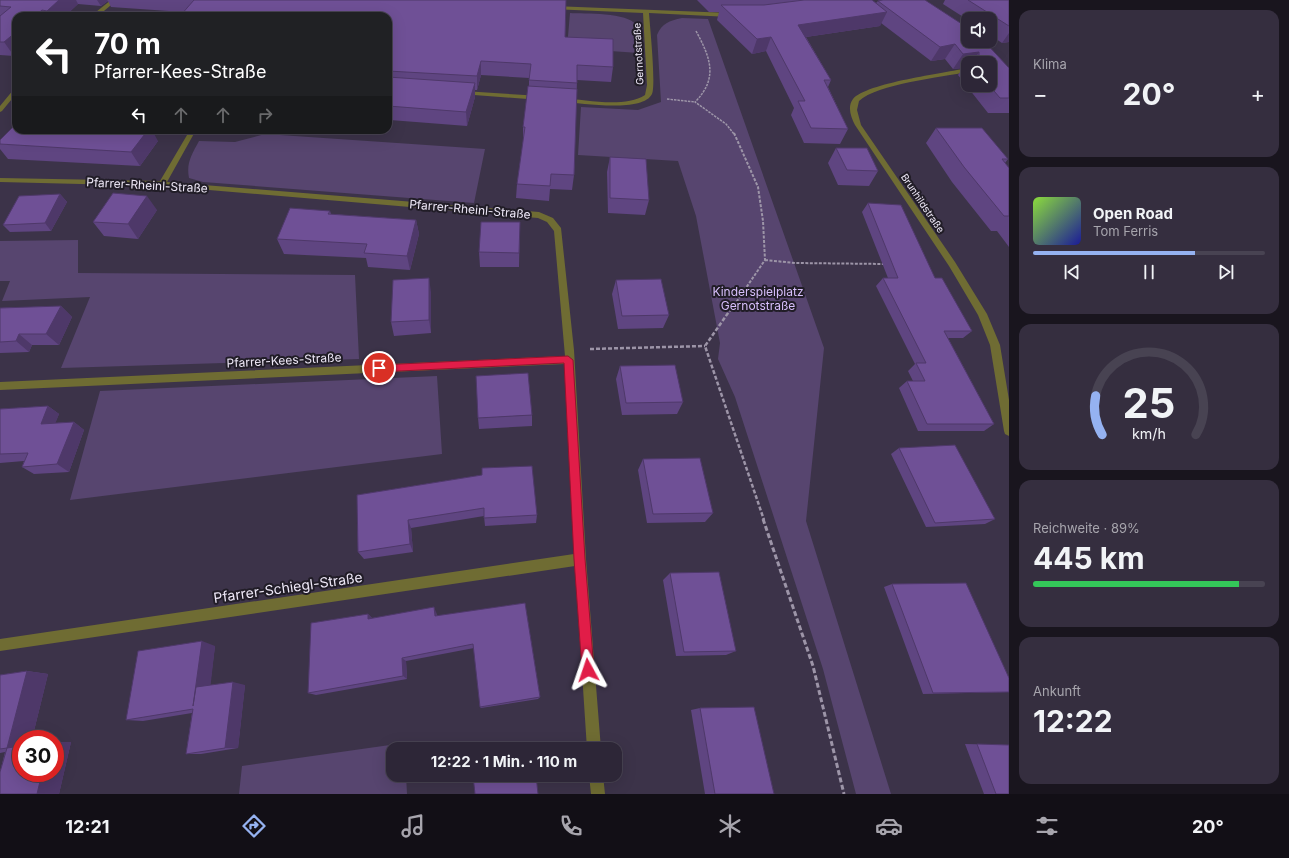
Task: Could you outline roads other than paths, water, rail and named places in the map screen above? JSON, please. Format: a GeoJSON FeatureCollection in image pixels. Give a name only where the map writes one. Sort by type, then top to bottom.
{"type":"FeatureCollection","features":[{"type":"Feature","properties":{"kind":"street"},"geometry":{"type":"LineString","coordinates":[[99,12],[114,0]]}},
{"type":"Feature","properties":{"kind":"street"},"geometry":{"type":"LineString","coordinates":[[549,8],[687,15],[738,15]]}},
{"type":"Feature","properties":{"kind":"street","name":"Gernotstraße"},"geometry":{"type":"LineString","coordinates":[[556,99],[625,103],[638,102],[647,97],[650,90],[650,81],[646,13]]}},
{"type":"Feature","properties":{"kind":"street","name":"Brunhildstraße"},"geometry":{"type":"LineString","coordinates":[[961,72],[875,90],[859,97],[853,104],[853,113],[858,125],[952,264],[982,314],[995,345],[1009,431]]}},
{"type":"Feature","properties":{"kind":"street"},"geometry":{"type":"LineString","coordinates":[[452,92],[548,98]]}},
{"type":"Feature","properties":{"kind":"street"},"geometry":{"type":"LineString","coordinates":[[0,110],[12,95]]}},
{"type":"Feature","properties":{"kind":"street"},"geometry":{"type":"LineString","coordinates":[[162,184],[191,134]]}},
{"type":"Feature","properties":{"kind":"street","name":"Pfarrer-Rheinl-Straße"},"geometry":{"type":"LineString","coordinates":[[0,180],[162,184],[540,215],[550,220],[558,230],[569,355],[580,559],[593,742]]}},
{"type":"Feature","properties":{"kind":"street","name":"Pfarrer-Kees-Straße"},"geometry":{"type":"LineString","coordinates":[[0,386],[569,355]]}},
{"type":"Feature","properties":{"kind":"street","name":"Pfarrer-Schiegl-Straße"},"geometry":{"type":"LineString","coordinates":[[0,645],[580,559]]}},
{"type":"Feature","properties":{"kind":"street"},"geometry":{"type":"LineString","coordinates":[[597,782],[598,794]]}},
{"type":"Feature","properties":{"kind":"park label","name":"Kinderspielplatz Gernotstraße"},"geometry":{"type":"Point","coordinates":[758,298]}}]}
